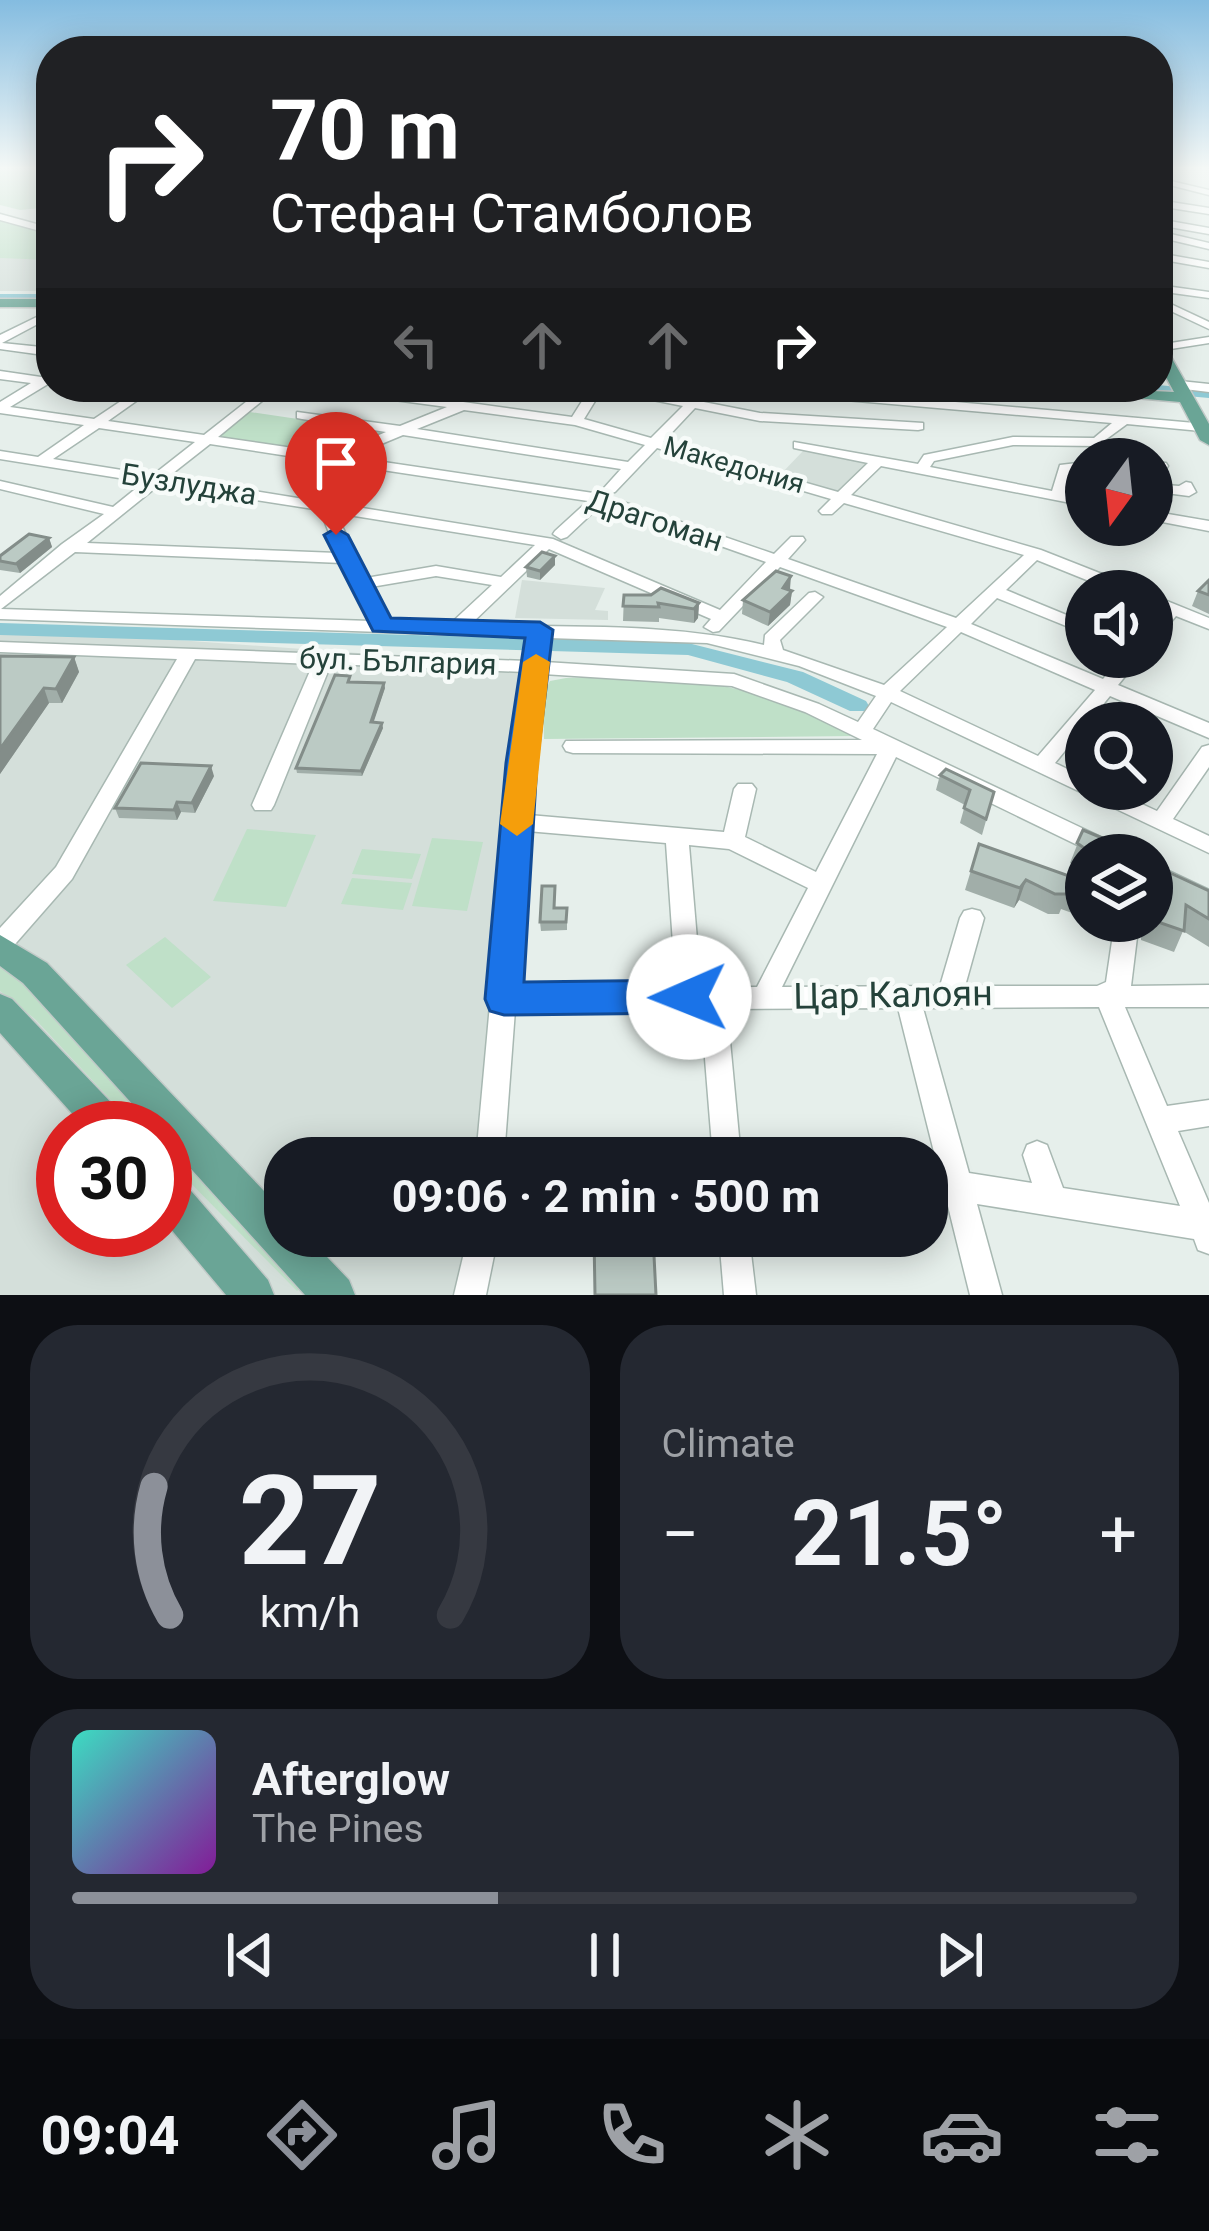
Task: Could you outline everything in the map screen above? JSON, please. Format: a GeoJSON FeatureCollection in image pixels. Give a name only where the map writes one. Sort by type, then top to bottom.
{"type":"FeatureCollection","features":[{"type":"Feature","properties":{"kind":"main road"},"geometry":{"type":"LineString","coordinates":[[0,291],[36,291]]}},
{"type":"Feature","properties":{"kind":"main road"},"geometry":{"type":"LineString","coordinates":[[0,303],[36,310]]}},
{"type":"Feature","properties":{"kind":"main road"},"geometry":{"type":"LineString","coordinates":[[1173,377],[1205,434]]}},
{"type":"Feature","properties":{"kind":"main road"},"geometry":{"type":"LineString","coordinates":[[1173,392],[1184,392]]}},
{"type":"Feature","properties":{"kind":"main road"},"geometry":{"type":"LineString","coordinates":[[0,946],[35,973],[334,1295]]}},
{"type":"Feature","properties":{"kind":"main road"},"geometry":{"type":"LineString","coordinates":[[0,1009],[85,1101]]}},
{"type":"Feature","properties":{"kind":"main road"},"geometry":{"type":"LineString","coordinates":[[192,1223],[253,1295]]}},
{"type":"Feature","properties":{"kind":"street"},"geometry":{"type":"LineString","coordinates":[[1200,254],[1209,266]]}},
{"type":"Feature","properties":{"kind":"street"},"geometry":{"type":"LineString","coordinates":[[1173,290],[1204,295],[1200,254]]}},
{"type":"Feature","properties":{"kind":"street"},"geometry":{"type":"LineString","coordinates":[[1173,308],[1209,322]]}},
{"type":"Feature","properties":{"kind":"street"},"geometry":{"type":"LineString","coordinates":[[0,343],[36,320]]}},
{"type":"Feature","properties":{"kind":"street"},"geometry":{"type":"LineString","coordinates":[[1173,355],[1209,340]]}},
{"type":"Feature","properties":{"kind":"street"},"geometry":{"type":"LineString","coordinates":[[0,343],[36,349]]}},
{"type":"Feature","properties":{"kind":"street"},"geometry":{"type":"LineString","coordinates":[[0,375],[36,378]]}},
{"type":"Feature","properties":{"kind":"street"},"geometry":{"type":"LineString","coordinates":[[0,408],[36,386]]}},
{"type":"Feature","properties":{"kind":"street"},"geometry":{"type":"LineString","coordinates":[[1184,392],[1209,388]]}},
{"type":"Feature","properties":{"kind":"street"},"geometry":{"type":"LineString","coordinates":[[1184,392],[1209,400]]}},
{"type":"Feature","properties":{"kind":"street"},"geometry":{"type":"LineString","coordinates":[[41,461],[128,402]]}},
{"type":"Feature","properties":{"kind":"street"},"geometry":{"type":"LineString","coordinates":[[0,604],[254,402]]}},
{"type":"Feature","properties":{"kind":"street"},"geometry":{"type":"LineString","coordinates":[[315,402],[302,415],[633,467]]}},
{"type":"Feature","properties":{"kind":"street"},"geometry":{"type":"LineString","coordinates":[[336,458],[403,430],[453,402]]}},
{"type":"Feature","properties":{"kind":"street","name":"Македония"},"geometry":{"type":"LineString","coordinates":[[453,402],[576,421],[658,443],[1036,553],[1078,570]]}},
{"type":"Feature","properties":{"kind":"street"},"geometry":{"type":"LineString","coordinates":[[576,421],[588,402]]}},
{"type":"Feature","properties":{"kind":"street"},"geometry":{"type":"LineString","coordinates":[[673,402],[799,420],[919,430],[912,402]]}},
{"type":"Feature","properties":{"kind":"street"},"geometry":{"type":"LineString","coordinates":[[967,402],[1205,434]]}},
{"type":"Feature","properties":{"kind":"street"},"geometry":{"type":"LineString","coordinates":[[455,628],[633,467],[690,406]]}},
{"type":"Feature","properties":{"kind":"street","name":"Драгоман"},"geometry":{"type":"LineString","coordinates":[[0,408],[605,493],[959,626],[1209,731]]}},
{"type":"Feature","properties":{"kind":"street"},"geometry":{"type":"LineString","coordinates":[[770,476],[799,445],[799,420]]}},
{"type":"Feature","properties":{"kind":"street"},"geometry":{"type":"LineString","coordinates":[[922,469],[929,458],[1013,441],[1096,442],[1123,421]]}},
{"type":"Feature","properties":{"kind":"street"},"geometry":{"type":"LineString","coordinates":[[799,445],[1065,498]]}},
{"type":"Feature","properties":{"kind":"street","name":"Бузлуджа"},"geometry":{"type":"LineString","coordinates":[[0,454],[554,538],[720,616]]}},
{"type":"Feature","properties":{"kind":"street"},"geometry":{"type":"LineString","coordinates":[[307,454],[324,505],[382,626]]}},
{"type":"Feature","properties":{"kind":"street"},"geometry":{"type":"LineString","coordinates":[[827,511],[878,461]]}},
{"type":"Feature","properties":{"kind":"street"},"geometry":{"type":"LineString","coordinates":[[1058,496],[1065,468]]}},
{"type":"Feature","properties":{"kind":"street"},"geometry":{"type":"LineString","coordinates":[[0,485],[116,512]]}},
{"type":"Feature","properties":{"kind":"street"},"geometry":{"type":"LineString","coordinates":[[1173,489],[1189,491],[1186,486]]}},
{"type":"Feature","properties":{"kind":"street"},"geometry":{"type":"LineString","coordinates":[[1173,519],[1209,526]]}},
{"type":"Feature","properties":{"kind":"street"},"geometry":{"type":"LineString","coordinates":[[691,674],[699,636],[797,540]]}},
{"type":"Feature","properties":{"kind":"street"},"geometry":{"type":"LineString","coordinates":[[68,548],[350,558]]}},
{"type":"Feature","properties":{"kind":"street"},"geometry":{"type":"LineString","coordinates":[[862,732],[886,694],[1036,553]]}},
{"type":"Feature","properties":{"kind":"street"},"geometry":{"type":"LineString","coordinates":[[363,583],[436,571],[502,582]]}},
{"type":"Feature","properties":{"kind":"street"},"geometry":{"type":"LineString","coordinates":[[994,591],[1065,620]]}},
{"type":"Feature","properties":{"kind":"street"},"geometry":{"type":"LineString","coordinates":[[774,650],[771,639],[815,597]]}},
{"type":"Feature","properties":{"kind":"street"},"geometry":{"type":"LineString","coordinates":[[1173,609],[1209,624]]}},
{"type":"Feature","properties":{"kind":"street","name":"бул. България"},"geometry":{"type":"LineString","coordinates":[[0,614],[699,636],[774,650],[886,694],[1065,777]]}},
{"type":"Feature","properties":{"kind":"street"},"geometry":{"type":"LineString","coordinates":[[492,1137],[517,822],[540,630]]}},
{"type":"Feature","properties":{"kind":"street","name":"бул. България"},"geometry":{"type":"LineString","coordinates":[[0,647],[691,674],[763,688],[1074,834]]}},
{"type":"Feature","properties":{"kind":"street"},"geometry":{"type":"LineString","coordinates":[[0,946],[64,873],[190,653]]}},
{"type":"Feature","properties":{"kind":"street"},"geometry":{"type":"LineString","coordinates":[[263,805],[324,658]]}},
{"type":"Feature","properties":{"kind":"street"},"geometry":{"type":"LineString","coordinates":[[1042,766],[1114,678]]}},
{"type":"Feature","properties":{"kind":"street"},"geometry":{"type":"LineString","coordinates":[[573,746],[892,746],[766,996]]}},
{"type":"Feature","properties":{"kind":"street"},"geometry":{"type":"LineString","coordinates":[[1167,813],[1209,752]]}},
{"type":"Feature","properties":{"kind":"street"},"geometry":{"type":"LineString","coordinates":[[734,841],[745,788]]}},
{"type":"Feature","properties":{"kind":"street","name":"бул. България"},"geometry":{"type":"LineString","coordinates":[[1135,810],[1209,845]]}},
{"type":"Feature","properties":{"kind":"street"},"geometry":{"type":"LineString","coordinates":[[517,822],[734,841],[822,885]]}},
{"type":"Feature","properties":{"kind":"street"},"geometry":{"type":"LineString","coordinates":[[677,837],[724,1137]]}},
{"type":"Feature","properties":{"kind":"street"},"geometry":{"type":"LineString","coordinates":[[1173,882],[1209,900]]}},
{"type":"Feature","properties":{"kind":"street"},"geometry":{"type":"LineString","coordinates":[[950,994],[972,918]]}},
{"type":"Feature","properties":{"kind":"street"},"geometry":{"type":"LineString","coordinates":[[1123,942],[1112,993],[1206,1232]]}},
{"type":"Feature","properties":{"kind":"street"},"geometry":{"type":"LineString","coordinates":[[907,995],[933,1137]]}},
{"type":"Feature","properties":{"kind":"street","name":"Цар Калоян"},"geometry":{"type":"LineString","coordinates":[[504,999],[1209,996]]}},
{"type":"Feature","properties":{"kind":"street"},"geometry":{"type":"LineString","coordinates":[[1159,1120],[1209,1113]]}},
{"type":"Feature","properties":{"kind":"street"},"geometry":{"type":"LineString","coordinates":[[1037,1155],[1052,1200]]}},
{"type":"Feature","properties":{"kind":"street"},"geometry":{"type":"LineString","coordinates":[[948,1183],[1206,1232]]}},
{"type":"Feature","properties":{"kind":"street"},"geometry":{"type":"LineString","coordinates":[[948,1200],[985,1293]]}},
{"type":"Feature","properties":{"kind":"street"},"geometry":{"type":"LineString","coordinates":[[470,1295],[478,1257]]}},
{"type":"Feature","properties":{"kind":"street"},"geometry":{"type":"LineString","coordinates":[[736,1257],[740,1295]]}},
{"type":"Feature","properties":{"kind":"shaded area"},"geometry":{"type":"Polygon","coordinates":[[[0,257],[36,258],[36,291],[0,291],[0,257]]]}},
{"type":"Feature","properties":{"kind":"shaded area"},"geometry":{"type":"Polygon","coordinates":[[[804,450],[869,463],[839,492],[780,475],[804,450]]]}},
{"type":"Feature","properties":{"kind":"shaded area"},"geometry":{"type":"Polygon","coordinates":[[[522,580],[605,588],[595,610],[608,611],[608,620],[515,618],[522,580]]]}},
{"type":"Feature","properties":{"kind":"shaded area"},"geometry":{"type":"Polygon","coordinates":[[[0,627],[536,666],[492,1137],[264,1137],[264,1257],[478,1257],[470,1295],[0,1295],[0,627]]]}},
{"type":"Feature","properties":{"kind":"green space"},"geometry":{"type":"Polygon","coordinates":[[[0,228],[36,228],[36,259],[0,258],[0,228]]]}},
{"type":"Feature","properties":{"kind":"green space"},"geometry":{"type":"Polygon","coordinates":[[[250,412],[386,432],[332,454],[218,437],[250,412]]]}},
{"type":"Feature","properties":{"kind":"green space"},"geometry":{"type":"Polygon","coordinates":[[[646,677],[715,684],[783,703],[856,736],[544,739],[543,694],[550,681],[646,677]]]}},
{"type":"Feature","properties":{"kind":"green space"},"geometry":{"type":"Polygon","coordinates":[[[247,829],[316,835],[286,907],[213,901],[247,829]]]}},
{"type":"Feature","properties":{"kind":"green space"},"geometry":{"type":"Polygon","coordinates":[[[432,838],[483,842],[467,911],[412,906],[432,838]]]}},
{"type":"Feature","properties":{"kind":"green space"},"geometry":{"type":"Polygon","coordinates":[[[362,849],[421,854],[412,879],[352,874],[362,849]]]}},
{"type":"Feature","properties":{"kind":"green space"},"geometry":{"type":"Polygon","coordinates":[[[352,878],[412,883],[403,910],[341,904],[352,878]]]}},
{"type":"Feature","properties":{"kind":"green space"},"geometry":{"type":"Polygon","coordinates":[[[165,937],[211,977],[172,1008],[126,965],[165,937]]]}},
{"type":"Feature","properties":{"kind":"green space"},"geometry":{"type":"Polygon","coordinates":[[[0,963],[143,1101],[112,1101],[35,1019],[0,991],[0,963]]]}},
{"type":"Feature","properties":{"kind":"green space"},"geometry":{"type":"Polygon","coordinates":[[[192,1155],[264,1234],[264,1257],[285,1257],[308,1282],[297,1291],[192,1184],[192,1155]]]}},
{"type":"Feature","properties":{"kind":"building"},"geometry":{"type":"Polygon","coordinates":[[[29,534],[49,538],[16,564],[0,561],[0,556],[29,534]]]}},
{"type":"Feature","properties":{"kind":"building"},"geometry":{"type":"Polygon","coordinates":[[[542,552],[555,556],[540,571],[526,567],[542,552]]]}},
{"type":"Feature","properties":{"kind":"building"},"geometry":{"type":"Polygon","coordinates":[[[776,571],[791,576],[783,588],[792,591],[770,612],[743,600],[776,571]]]}},
{"type":"Feature","properties":{"kind":"building"},"geometry":{"type":"Polygon","coordinates":[[[661,588],[699,603],[694,609],[658,603],[659,607],[623,606],[624,595],[651,595],[661,588]]]}},
{"type":"Feature","properties":{"kind":"building"},"geometry":{"type":"Polygon","coordinates":[[[0,656],[74,657],[56,689],[44,688],[0,749],[0,656]]]}},
{"type":"Feature","properties":{"kind":"building"},"geometry":{"type":"Polygon","coordinates":[[[335,675],[350,676],[348,682],[384,683],[371,722],[382,723],[361,771],[296,768],[335,675]]]}},
{"type":"Feature","properties":{"kind":"building"},"geometry":{"type":"Polygon","coordinates":[[[141,763],[211,766],[192,803],[177,802],[174,810],[115,808],[141,763]]]}},
{"type":"Feature","properties":{"kind":"building"},"geometry":{"type":"Polygon","coordinates":[[[946,769],[994,792],[986,819],[964,808],[970,790],[940,775],[946,769]]]}},
{"type":"Feature","properties":{"kind":"building"},"geometry":{"type":"Polygon","coordinates":[[[979,844],[1065,875],[1065,894],[1026,880],[1020,888],[971,871],[979,844]]]}},
{"type":"Feature","properties":{"kind":"building"},"geometry":{"type":"Polygon","coordinates":[[[1173,874],[1209,891],[1209,919],[1186,905],[1184,931],[1173,927],[1173,874]]]}},
{"type":"Feature","properties":{"kind":"building"},"geometry":{"type":"Polygon","coordinates":[[[542,886],[555,886],[554,908],[567,908],[566,922],[540,922],[542,886]]]}},
{"type":"Feature","properties":{"kind":"building"},"geometry":{"type":"Polygon","coordinates":[[[594,1257],[654,1257],[656,1295],[595,1295],[594,1257]]]}},
{"type":"Feature","properties":{"kind":"waterway"},"geometry":{"type":"LineString","coordinates":[[0,298],[36,298]]}},
{"type":"Feature","properties":{"kind":"waterway"},"geometry":{"type":"LineString","coordinates":[[1173,391],[1209,394]]}},
{"type":"Feature","properties":{"kind":"waterway"},"geometry":{"type":"LineString","coordinates":[[0,629],[688,649],[795,677],[858,706]]}},
{"type":"Feature","properties":{"kind":"slow traffic"},"geometry":{"type":"LineString","coordinates":[[517,824],[536,662]]}},
{"type":"Feature","properties":{"kind":"route"},"geometry":{"type":"LineString","coordinates":[[336,535],[382,626],[540,630],[526,718],[504,999],[689,997]]}}]}
